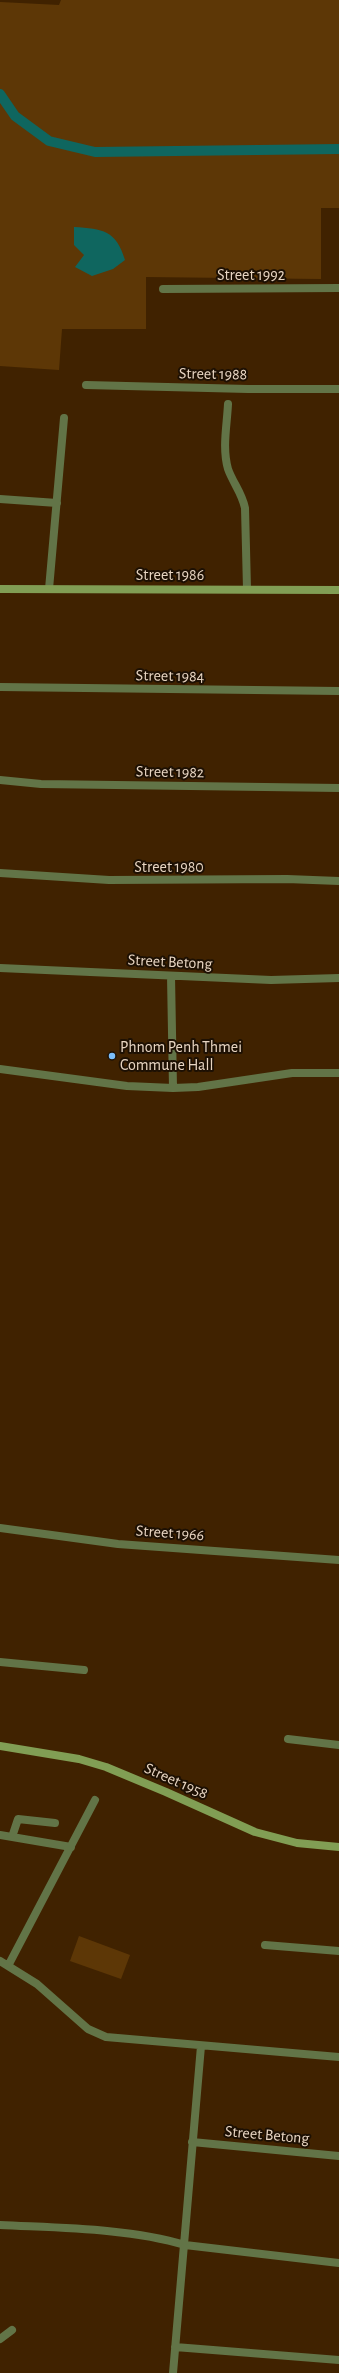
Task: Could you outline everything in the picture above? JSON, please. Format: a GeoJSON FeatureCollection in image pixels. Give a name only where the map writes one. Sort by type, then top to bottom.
{"type":"FeatureCollection","features":[{"type":"Feature","properties":{"kind":"street","name":"Street 1992"},"geometry":{"type":"LineString","coordinates":[[163,289],[339,288]]}},
{"type":"Feature","properties":{"kind":"street","name":"Street 1988"},"geometry":{"type":"LineString","coordinates":[[86,385],[248,390],[339,389]]}},
{"type":"Feature","properties":{"kind":"street"},"geometry":{"type":"LineString","coordinates":[[228,404],[225,452],[228,468],[243,496],[245,508],[247,589]]}},
{"type":"Feature","properties":{"kind":"street"},"geometry":{"type":"LineString","coordinates":[[49,589],[64,418]]}},
{"type":"Feature","properties":{"kind":"street"},"geometry":{"type":"LineString","coordinates":[[0,499],[57,503]]}},
{"type":"Feature","properties":{"kind":"street","name":"Street 1986"},"geometry":{"type":"LineString","coordinates":[[0,589],[339,590]]}},
{"type":"Feature","properties":{"kind":"street","name":"Street 1984"},"geometry":{"type":"LineString","coordinates":[[0,687],[339,691]]}},
{"type":"Feature","properties":{"kind":"street","name":"Street 1982"},"geometry":{"type":"LineString","coordinates":[[0,780],[41,784],[339,788]]}},
{"type":"Feature","properties":{"kind":"street","name":"Street 1980"},"geometry":{"type":"LineString","coordinates":[[0,873],[146,881],[287,879],[339,881]]}},
{"type":"Feature","properties":{"kind":"street","name":"Street Betong"},"geometry":{"type":"LineString","coordinates":[[0,968],[271,980],[339,978]]}},
{"type":"Feature","properties":{"kind":"street"},"geometry":{"type":"LineString","coordinates":[[171,976],[173,1088]]}},
{"type":"Feature","properties":{"kind":"street"},"geometry":{"type":"LineString","coordinates":[[0,1068],[127,1086],[173,1088],[198,1087],[292,1073],[339,1073]]}},
{"type":"Feature","properties":{"kind":"street","name":"Street 1966"},"geometry":{"type":"LineString","coordinates":[[0,1528],[118,1544],[339,1560]]}},
{"type":"Feature","properties":{"kind":"street"},"geometry":{"type":"LineString","coordinates":[[0,1662],[84,1670]]}},
{"type":"Feature","properties":{"kind":"street"},"geometry":{"type":"LineString","coordinates":[[288,1739],[339,1745]]}},
{"type":"Feature","properties":{"kind":"street","name":"Street 1958"},"geometry":{"type":"LineString","coordinates":[[0,1746],[79,1759],[99,1765],[166,1792],[255,1832],[297,1843],[339,1847]]}},
{"type":"Feature","properties":{"kind":"street"},"geometry":{"type":"LineString","coordinates":[[8,1966],[95,1800]]}},
{"type":"Feature","properties":{"kind":"street"},"geometry":{"type":"LineString","coordinates":[[12,1837],[18,1819],[55,1823]]}},
{"type":"Feature","properties":{"kind":"street"},"geometry":{"type":"LineString","coordinates":[[0,1835],[70,1847]]}},
{"type":"Feature","properties":{"kind":"street"},"geometry":{"type":"LineString","coordinates":[[265,1945],[339,1951]]}},
{"type":"Feature","properties":{"kind":"street"},"geometry":{"type":"LineString","coordinates":[[0,1961],[36,1984],[88,2029],[106,2037],[339,2057]]}},
{"type":"Feature","properties":{"kind":"street"},"geometry":{"type":"LineString","coordinates":[[173,2373],[201,2046]]}},
{"type":"Feature","properties":{"kind":"street","name":"Street Betong"},"geometry":{"type":"LineString","coordinates":[[192,2142],[339,2156]]}},
{"type":"Feature","properties":{"kind":"street"},"geometry":{"type":"LineString","coordinates":[[0,2225],[113,2233],[167,2240],[185,2245],[339,2263]]}},
{"type":"Feature","properties":{"kind":"street"},"geometry":{"type":"LineString","coordinates":[[0,2339],[12,2330]]}},
{"type":"Feature","properties":{"kind":"street"},"geometry":{"type":"LineString","coordinates":[[176,2347],[339,2360]]}},
{"type":"Feature","properties":{"kind":"shaded area"},"geometry":{"type":"Polygon","coordinates":[[[61,0],[339,0],[339,208],[321,208],[321,279],[146,277],[146,329],[62,329],[59,370],[0,366],[0,2],[59,5],[61,0]]]}},
{"type":"Feature","properties":{"kind":"shaded area"},"geometry":{"type":"Polygon","coordinates":[[[79,1936],[130,1955],[121,1979],[70,1961],[79,1936]]]}},
{"type":"Feature","properties":{"kind":"water"},"geometry":{"type":"Polygon","coordinates":[[[74,227],[101,230],[107,233],[117,242],[125,260],[113,269],[92,276],[75,267],[84,255],[74,245],[74,227]]]}},
{"type":"Feature","properties":{"kind":"waterway"},"geometry":{"type":"LineString","coordinates":[[0,94],[15,116],[49,141],[95,152],[339,149]]}},
{"type":"Feature","properties":{"kind":"place","name":"Phnom Penh Thmei Commune Hall"},"geometry":{"type":"Point","coordinates":[112,1056]}}]}
